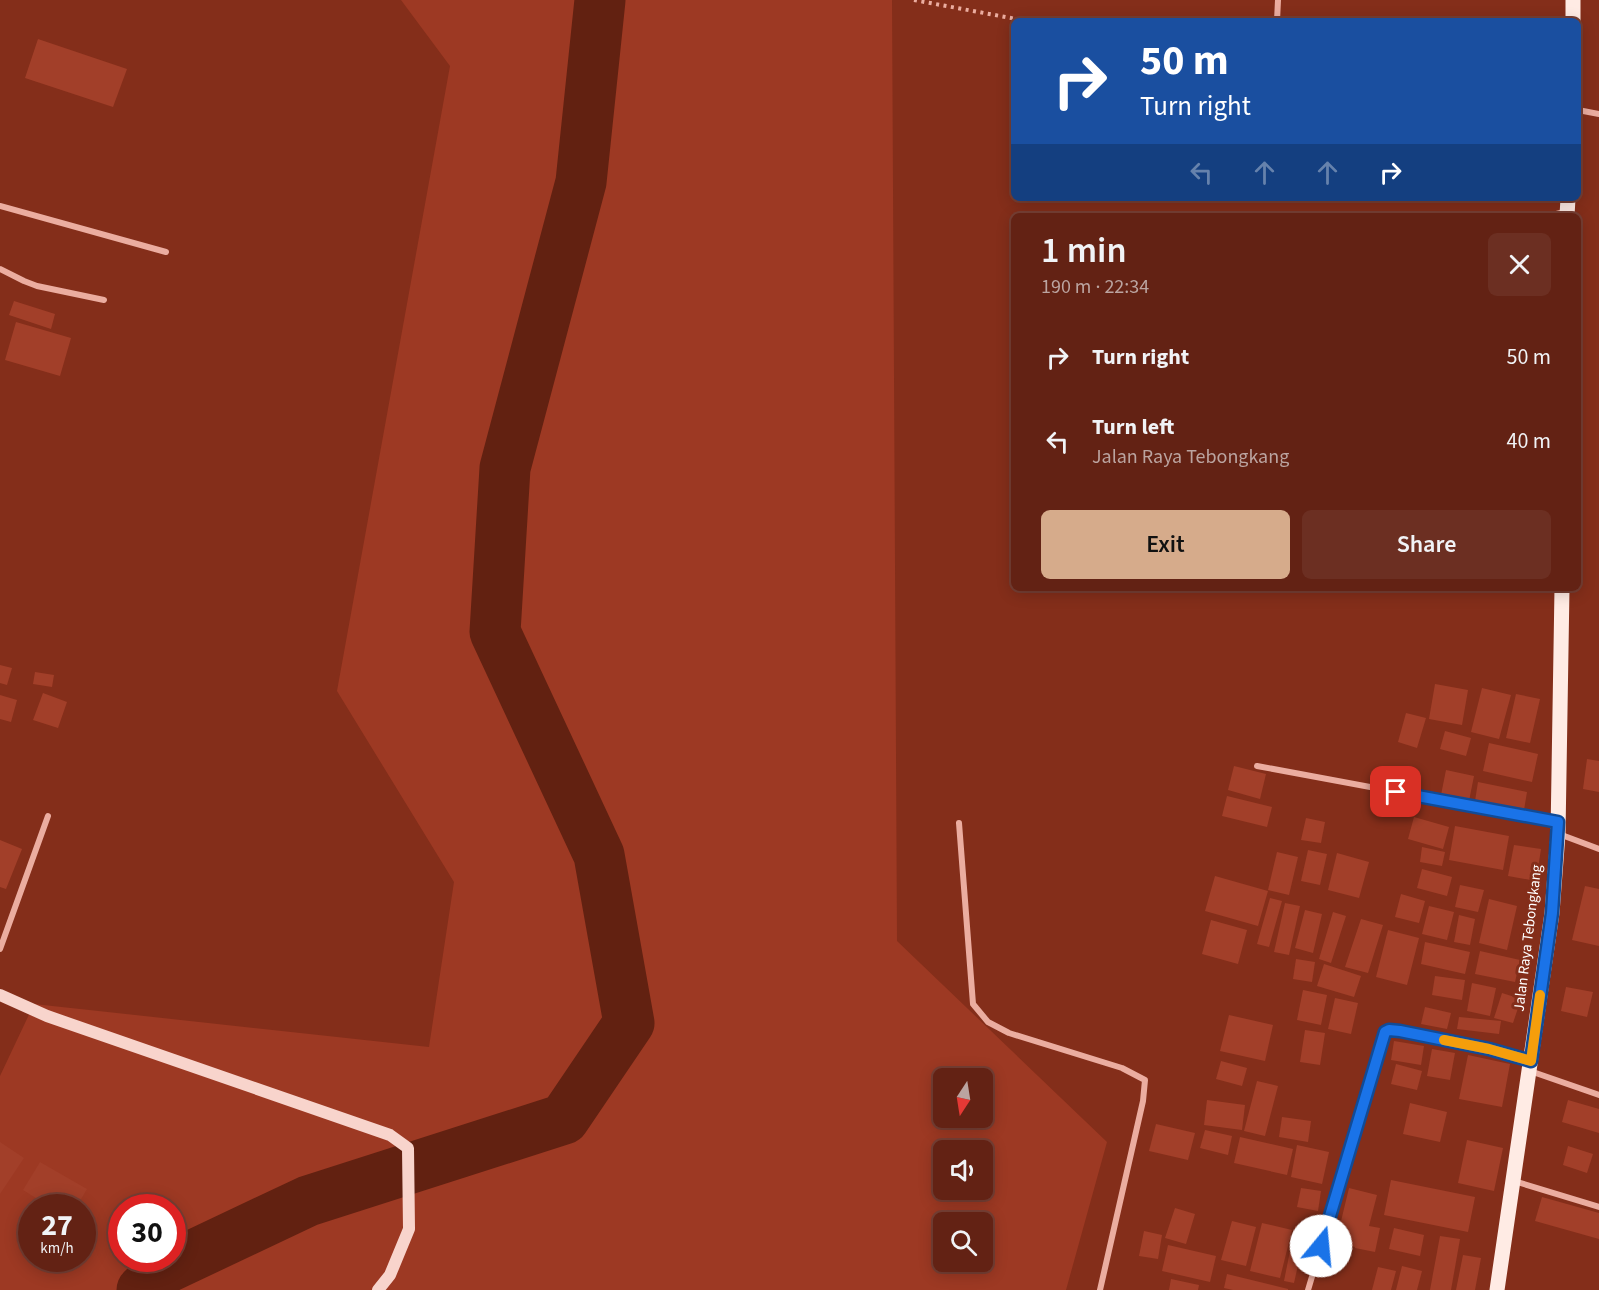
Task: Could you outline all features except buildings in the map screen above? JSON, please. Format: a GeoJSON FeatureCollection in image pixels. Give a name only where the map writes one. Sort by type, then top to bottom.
{"type":"FeatureCollection","features":[{"type":"Feature","properties":{"kind":"main road"},"geometry":{"type":"LineString","coordinates":[[1573,0],[1573,18]]}},
{"type":"Feature","properties":{"kind":"main road","name":"Jalan Raya Tebongkang"},"geometry":{"type":"LineString","coordinates":[[1497,1290],[1552,913],[1558,828],[1562,591]]}},
{"type":"Feature","properties":{"kind":"street"},"geometry":{"type":"LineString","coordinates":[[1276,18],[1278,0]]}},
{"type":"Feature","properties":{"kind":"street"},"geometry":{"type":"LineString","coordinates":[[1581,111],[1599,114]]}},
{"type":"Feature","properties":{"kind":"street"},"geometry":{"type":"LineString","coordinates":[[0,206],[166,252]]}},
{"type":"Feature","properties":{"kind":"street"},"geometry":{"type":"LineString","coordinates":[[0,269],[37,286],[104,300]]}},
{"type":"Feature","properties":{"kind":"street"},"geometry":{"type":"LineString","coordinates":[[1257,766],[1558,828],[1599,849]]}},
{"type":"Feature","properties":{"kind":"street"},"geometry":{"type":"LineString","coordinates":[[0,949],[48,816]]}},
{"type":"Feature","properties":{"kind":"street"},"geometry":{"type":"LineString","coordinates":[[958,823],[974,1004],[988,1022],[1009,1033],[1122,1068],[1144,1080],[1143,1101],[1100,1290]]}},
{"type":"Feature","properties":{"kind":"street"},"geometry":{"type":"LineString","coordinates":[[0,995],[47,1016],[390,1135],[408,1148],[409,1229],[390,1275],[378,1290]]}},
{"type":"Feature","properties":{"kind":"street"},"geometry":{"type":"LineString","coordinates":[[1308,1290],[1385,1032],[1400,1031],[1489,1049],[1599,1095]]}},
{"type":"Feature","properties":{"kind":"street"},"geometry":{"type":"LineString","coordinates":[[1513,1180],[1599,1207]]}},
{"type":"Feature","properties":{"kind":"path"},"geometry":{"type":"LineString","coordinates":[[914,0],[1011,18]]}},
{"type":"Feature","properties":{"kind":"shaded area"},"geometry":{"type":"Polygon","coordinates":[[[401,0],[892,0],[897,941],[1107,1142],[1066,1290],[0,1290],[0,1076],[34,1004],[429,1047],[454,882],[337,691],[450,66],[401,0]]]}},
{"type":"Feature","properties":{"kind":"waterway"},"geometry":{"type":"LineString","coordinates":[[142,1290],[162,1270],[308,1201],[564,1119],[629,1023],[599,855],[495,632],[505,468],[581,182],[600,0]]}},
{"type":"Feature","properties":{"kind":"slow traffic"},"geometry":{"type":"LineString","coordinates":[[1444,1040],[1489,1049],[1531,1061],[1540,995]]}},
{"type":"Feature","properties":{"kind":"route"},"geometry":{"type":"LineString","coordinates":[[1321,1246],[1385,1032],[1400,1031],[1489,1049],[1531,1061],[1552,913],[1558,822],[1396,792]]}}]}
